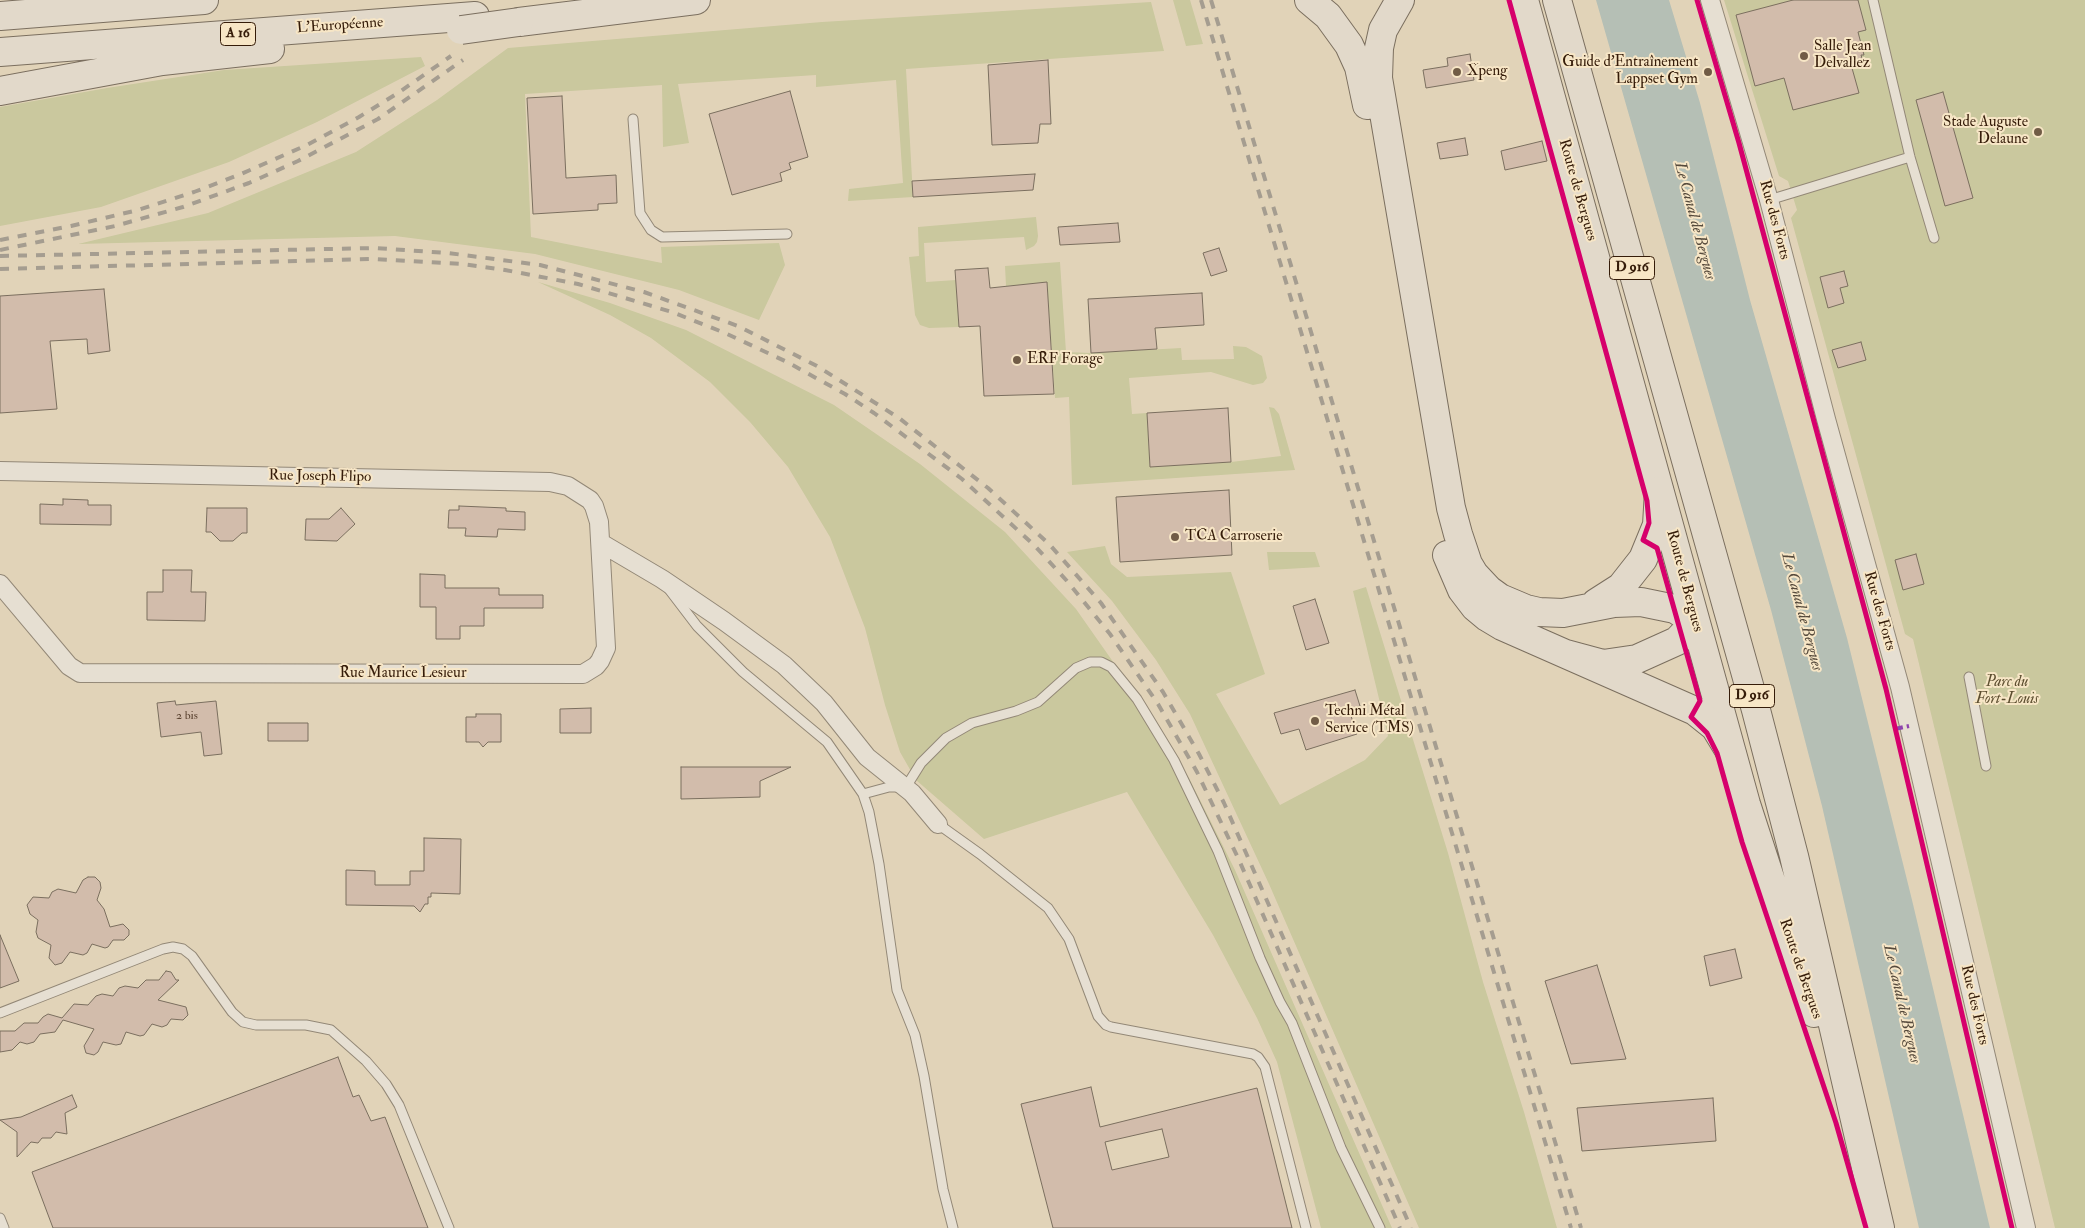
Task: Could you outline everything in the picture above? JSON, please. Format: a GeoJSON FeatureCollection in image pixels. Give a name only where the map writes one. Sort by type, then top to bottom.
{"type":"FeatureCollection","features":[{"type":"Feature","properties":{"kind":"main road"},"geometry":{"type":"LineString","coordinates":[[0,16],[204,0]]}},
{"type":"Feature","properties":{"kind":"main road"},"geometry":{"type":"LineString","coordinates":[[0,91],[162,61],[468,23],[680,0]]}},
{"type":"Feature","properties":{"kind":"main road"},"geometry":{"type":"LineString","coordinates":[[525,17],[696,0]]}},
{"type":"Feature","properties":{"kind":"main road"},"geometry":{"type":"LineString","coordinates":[[1309,0],[1328,16],[1342,35],[1355,57],[1362,79],[1436,514],[1448,561],[1462,590],[1480,611],[1502,626],[1695,711],[1715,727],[1732,755]]}},
{"type":"Feature","properties":{"kind":"main road"},"geometry":{"type":"LineString","coordinates":[[1400,0],[1383,30],[1379,48],[1378,78],[1444,470],[1458,534],[1474,574],[1489,590],[1500,598],[1526,609],[1539,612],[1563,613],[1626,602],[1656,604],[1675,609],[1695,622],[1712,639],[1725,664],[1747,735],[1794,856]]}},
{"type":"Feature","properties":{"kind":"main road","name":"Route de Bergues"},"geometry":{"type":"LineString","coordinates":[[1524,0],[1732,755],[1768,875],[1862,1156]]}},
{"type":"Feature","properties":{"kind":"main road","name":"Route de Bergues"},"geometry":{"type":"LineString","coordinates":[[1557,0],[1708,536],[1794,856],[1880,1228]]}},
{"type":"Feature","properties":{"kind":"main road","name":"L'Européenne"},"geometry":{"type":"LineString","coordinates":[[0,52],[468,23]]}},
{"type":"Feature","properties":{"kind":"main road"},"geometry":{"type":"LineString","coordinates":[[1578,610],[1612,594],[1636,570],[1647,552],[1657,525],[1659,490]]}},
{"type":"Feature","properties":{"kind":"main road"},"geometry":{"type":"LineString","coordinates":[[1566,654],[1603,664],[1637,659],[1677,641],[1695,622],[1708,588],[1710,557],[1708,536]]}},
{"type":"Feature","properties":{"kind":"street","name":"Rue des Forts"},"geometry":{"type":"LineString","coordinates":[[1710,0],[1769,200],[1826,419],[1900,687],[2026,1228]]}},
{"type":"Feature","properties":{"kind":"street","name":"Rue Joseph Flipo"},"geometry":{"type":"LineString","coordinates":[[0,471],[550,482],[568,486],[590,500],[599,522],[602,543]]}},
{"type":"Feature","properties":{"kind":"street"},"geometry":{"type":"LineString","coordinates":[[602,543],[662,579],[742,633],[784,665],[824,703],[867,757],[886,774],[906,787],[938,824]]}},
{"type":"Feature","properties":{"kind":"street","name":"Rue Maurice Lesieur"},"geometry":{"type":"LineString","coordinates":[[0,584],[72,670],[82,673],[583,674],[596,666],[606,648],[602,543]]}},
{"type":"Feature","properties":{"kind":"lane"},"geometry":{"type":"LineString","coordinates":[[1873,0],[1910,157],[1934,238]]}},
{"type":"Feature","properties":{"kind":"lane"},"geometry":{"type":"LineString","coordinates":[[633,119],[640,213],[651,230],[662,237],[788,234]]}},
{"type":"Feature","properties":{"kind":"lane"},"geometry":{"type":"LineString","coordinates":[[1769,200],[1910,157]]}},
{"type":"Feature","properties":{"kind":"lane"},"geometry":{"type":"LineString","coordinates":[[662,579],[678,603],[697,626],[743,672],[827,742],[863,794],[869,812],[879,864],[897,990],[915,1035],[924,1076],[943,1189],[953,1228]]}},
{"type":"Feature","properties":{"kind":"lane"},"geometry":{"type":"LineString","coordinates":[[863,794],[889,787],[906,787],[921,763],[946,738],[972,723],[1016,711],[1038,702],[1076,668],[1090,662],[1101,662],[1111,667],[1137,699],[1174,760],[1218,851],[1260,958],[1292,1023],[1341,1148],[1380,1228]]}},
{"type":"Feature","properties":{"kind":"lane"},"geometry":{"type":"LineString","coordinates":[[1969,677],[1986,766]]}},
{"type":"Feature","properties":{"kind":"lane"},"geometry":{"type":"LineString","coordinates":[[938,824],[980,854],[1048,908],[1069,939],[1098,1016],[1106,1025],[1253,1054],[1258,1057],[1265,1067],[1306,1228]]}},
{"type":"Feature","properties":{"kind":"lane"},"geometry":{"type":"LineString","coordinates":[[0,1012],[163,949],[183,948],[192,956],[232,1012],[243,1022],[256,1026],[306,1025],[324,1027],[337,1033],[366,1061],[386,1084],[399,1105],[449,1228]]}},
{"type":"Feature","properties":{"kind":"lane"},"geometry":{"type":"LineString","coordinates":[[0,1218],[4,1228]]}},
{"type":"Feature","properties":{"kind":"green space"},"geometry":{"type":"Polygon","coordinates":[[[1173,0],[1190,0],[1203,44],[1186,46],[1173,0]]]}},
{"type":"Feature","properties":{"kind":"green space","name":"Parc du Fort-Louis"},"geometry":{"type":"Polygon","coordinates":[[[1724,0],[2085,0],[2085,1228],[2055,1228],[1913,639],[1905,634],[1791,218],[1797,210],[1788,181],[1779,176],[1724,0]]]}},
{"type":"Feature","properties":{"kind":"green space"},"geometry":{"type":"Polygon","coordinates":[[[1151,2],[1164,51],[906,69],[913,197],[848,201],[849,189],[903,183],[896,80],[816,87],[816,75],[678,84],[689,143],[663,147],[662,85],[525,94],[531,237],[662,263],[661,247],[779,243],[785,265],[759,320],[679,290],[535,254],[395,236],[78,244],[208,213],[356,152],[437,100],[508,48],[822,22],[1151,2]]]}},
{"type":"Feature","properties":{"kind":"green space"},"geometry":{"type":"Polygon","coordinates":[[[421,57],[425,66],[317,122],[229,162],[101,207],[0,226],[0,107],[224,70],[421,57]]]}},
{"type":"Feature","properties":{"kind":"green space"},"geometry":{"type":"Polygon","coordinates":[[[1036,217],[1037,242],[1026,250],[1024,237],[924,243],[926,282],[956,280],[959,327],[929,328],[920,325],[915,315],[909,257],[919,256],[918,227],[1036,217]]]}},
{"type":"Feature","properties":{"kind":"green space"},"geometry":{"type":"Polygon","coordinates":[[[1060,262],[1066,352],[1091,353],[1181,348],[1182,360],[1234,359],[1233,346],[1246,347],[1262,356],[1267,378],[1263,383],[1253,385],[1211,372],[1129,378],[1132,414],[1147,413],[1150,467],[1231,462],[1281,456],[1269,407],[1274,408],[1279,414],[1295,470],[1072,485],[1069,397],[1055,398],[1047,283],[1006,286],[1005,266],[1060,262]]]}},
{"type":"Feature","properties":{"kind":"green space"},"geometry":{"type":"Polygon","coordinates":[[[538,282],[610,303],[686,330],[834,405],[920,464],[1005,532],[1076,609],[1130,686],[1189,778],[1235,870],[1392,1228],[1321,1228],[1277,1062],[1257,1018],[1213,935],[1127,792],[984,839],[916,780],[900,752],[885,705],[865,628],[830,537],[788,467],[750,422],[710,382],[651,338],[610,315],[538,282]]]}},
{"type":"Feature","properties":{"kind":"green space"},"geometry":{"type":"Polygon","coordinates":[[[1105,546],[1111,564],[1127,577],[1231,572],[1265,674],[1216,694],[1280,805],[1365,760],[1388,736],[1353,591],[1366,587],[1448,853],[1483,982],[1524,1112],[1557,1228],[1419,1228],[1269,884],[1190,714],[1156,660],[1112,601],[1067,552],[1105,546]]]}},
{"type":"Feature","properties":{"kind":"green space"},"geometry":{"type":"Polygon","coordinates":[[[1267,552],[1315,552],[1320,567],[1269,570],[1267,552]]]}},
{"type":"Feature","properties":{"kind":"water","name":"Le Canal de Bergues"},"geometry":{"type":"Polygon","coordinates":[[[1596,0],[1669,0],[1700,103],[1750,300],[1847,638],[1990,1228],[1919,1228],[1822,806],[1771,610],[1596,0]]]}},
{"type":"Feature","properties":{"kind":"building","name":"Salle Jean Delvallez"},"geometry":{"type":"Polygon","coordinates":[[[1793,0],[1858,0],[1866,30],[1858,32],[1864,55],[1861,55],[1862,58],[1850,61],[1859,93],[1793,110],[1784,78],[1755,86],[1736,15],[1793,0]]]}},
{"type":"Feature","properties":{"kind":"building"},"geometry":{"type":"Polygon","coordinates":[[[1470,54],[1474,80],[1426,88],[1423,70],[1448,66],[1447,58],[1470,54]]]}},
{"type":"Feature","properties":{"kind":"building"},"geometry":{"type":"Polygon","coordinates":[[[1048,60],[1051,124],[1040,124],[1038,143],[992,145],[988,65],[1048,60]]]}},
{"type":"Feature","properties":{"kind":"building"},"geometry":{"type":"Polygon","coordinates":[[[790,91],[808,157],[789,163],[791,169],[780,173],[782,181],[732,195],[709,114],[790,91]]]}},
{"type":"Feature","properties":{"kind":"building"},"geometry":{"type":"Polygon","coordinates":[[[1943,92],[1973,198],[1945,206],[1916,100],[1943,92]]]}},
{"type":"Feature","properties":{"kind":"building"},"geometry":{"type":"Polygon","coordinates":[[[562,96],[566,178],[616,175],[617,203],[598,204],[598,210],[533,214],[527,98],[562,96]]]}},
{"type":"Feature","properties":{"kind":"building"},"geometry":{"type":"Polygon","coordinates":[[[1465,138],[1468,155],[1440,159],[1437,143],[1465,138]]]}},
{"type":"Feature","properties":{"kind":"building"},"geometry":{"type":"Polygon","coordinates":[[[1542,141],[1547,161],[1505,170],[1501,151],[1542,141]]]}},
{"type":"Feature","properties":{"kind":"building"},"geometry":{"type":"Polygon","coordinates":[[[1035,174],[1033,190],[913,197],[912,181],[1035,174]]]}},
{"type":"Feature","properties":{"kind":"building"},"geometry":{"type":"Polygon","coordinates":[[[1118,223],[1120,242],[1060,245],[1058,227],[1118,223]]]}},
{"type":"Feature","properties":{"kind":"building"},"geometry":{"type":"Polygon","coordinates":[[[1219,248],[1227,271],[1211,276],[1203,253],[1219,248]]]}},
{"type":"Feature","properties":{"kind":"building","name":"ERF Forage"},"geometry":{"type":"Polygon","coordinates":[[[988,268],[990,288],[1047,282],[1054,394],[984,396],[980,326],[959,327],[955,270],[988,268]]]}},
{"type":"Feature","properties":{"kind":"building"},"geometry":{"type":"Polygon","coordinates":[[[1844,271],[1848,286],[1840,288],[1844,303],[1828,308],[1820,277],[1844,271]]]}},
{"type":"Feature","properties":{"kind":"building"},"geometry":{"type":"Polygon","coordinates":[[[104,289],[110,351],[88,354],[87,339],[50,341],[57,409],[0,413],[0,296],[104,289]]]}},
{"type":"Feature","properties":{"kind":"building"},"geometry":{"type":"Polygon","coordinates":[[[1202,293],[1204,325],[1155,328],[1157,349],[1091,353],[1088,299],[1202,293]]]}},
{"type":"Feature","properties":{"kind":"building"},"geometry":{"type":"Polygon","coordinates":[[[1861,342],[1866,360],[1838,368],[1832,350],[1861,342]]]}},
{"type":"Feature","properties":{"kind":"building"},"geometry":{"type":"Polygon","coordinates":[[[1228,408],[1231,462],[1150,467],[1147,413],[1228,408]]]}},
{"type":"Feature","properties":{"kind":"building","name":"TCA Carroserie"},"geometry":{"type":"Polygon","coordinates":[[[1229,490],[1232,555],[1120,562],[1116,497],[1229,490]]]}},
{"type":"Feature","properties":{"kind":"building"},"geometry":{"type":"Polygon","coordinates":[[[63,499],[88,500],[88,505],[111,505],[111,525],[40,524],[40,504],[63,505],[63,499]]]}},
{"type":"Feature","properties":{"kind":"building"},"geometry":{"type":"Polygon","coordinates":[[[459,506],[506,508],[506,511],[525,512],[525,530],[498,529],[497,537],[465,536],[466,528],[448,528],[449,510],[459,510],[459,506]]]}},
{"type":"Feature","properties":{"kind":"building"},"geometry":{"type":"Polygon","coordinates":[[[207,508],[247,508],[247,533],[242,533],[233,541],[220,541],[211,532],[206,532],[207,508]]]}},
{"type":"Feature","properties":{"kind":"building"},"geometry":{"type":"Polygon","coordinates":[[[341,508],[355,524],[337,541],[305,540],[306,519],[329,519],[341,508]]]}},
{"type":"Feature","properties":{"kind":"building"},"geometry":{"type":"Polygon","coordinates":[[[1916,554],[1924,584],[1903,590],[1895,560],[1916,554]]]}},
{"type":"Feature","properties":{"kind":"building"},"geometry":{"type":"Polygon","coordinates":[[[163,570],[192,570],[191,592],[206,592],[205,621],[147,620],[147,592],[163,592],[163,570]]]}},
{"type":"Feature","properties":{"kind":"building"},"geometry":{"type":"Polygon","coordinates":[[[420,574],[445,575],[445,588],[499,588],[499,595],[543,595],[543,608],[484,608],[484,626],[460,626],[460,639],[436,639],[436,607],[420,607],[420,574]]]}},
{"type":"Feature","properties":{"kind":"building"},"geometry":{"type":"Polygon","coordinates":[[[1315,599],[1329,643],[1306,650],[1293,606],[1315,599]]]}},
{"type":"Feature","properties":{"kind":"building","name":"Techni Métal Service (TMS)"},"geometry":{"type":"Polygon","coordinates":[[[1355,690],[1360,706],[1349,710],[1357,734],[1306,750],[1299,729],[1281,734],[1274,713],[1355,690]]]}},
{"type":"Feature","properties":{"kind":"building"},"geometry":{"type":"Polygon","coordinates":[[[175,701],[176,705],[216,701],[222,754],[204,756],[201,732],[161,737],[157,703],[175,701]]]}},
{"type":"Feature","properties":{"kind":"building"},"geometry":{"type":"Polygon","coordinates":[[[591,708],[591,733],[560,733],[560,709],[591,708]]]}},
{"type":"Feature","properties":{"kind":"building"},"geometry":{"type":"Polygon","coordinates":[[[476,714],[501,714],[501,742],[488,742],[483,747],[479,742],[466,742],[466,717],[476,717],[476,714]]]}},
{"type":"Feature","properties":{"kind":"building"},"geometry":{"type":"Polygon","coordinates":[[[268,723],[308,723],[308,741],[268,741],[268,723]]]}},
{"type":"Feature","properties":{"kind":"building"},"geometry":{"type":"Polygon","coordinates":[[[681,767],[791,767],[760,781],[760,797],[681,799],[681,767]]]}},
{"type":"Feature","properties":{"kind":"building"},"geometry":{"type":"Polygon","coordinates":[[[424,838],[461,839],[460,894],[431,893],[431,897],[428,897],[428,904],[425,904],[420,912],[414,906],[346,905],[346,870],[375,871],[375,885],[410,885],[410,871],[424,871],[424,838]]]}},
{"type":"Feature","properties":{"kind":"building"},"geometry":{"type":"Polygon","coordinates":[[[88,877],[95,877],[100,882],[101,888],[97,900],[104,909],[110,927],[123,924],[129,930],[129,935],[124,940],[113,940],[105,948],[92,944],[87,953],[83,955],[70,952],[62,963],[55,965],[49,958],[51,945],[38,938],[36,932],[38,920],[30,914],[27,905],[33,897],[49,898],[52,892],[58,889],[76,893],[83,880],[88,877]]]}},
{"type":"Feature","properties":{"kind":"building"},"geometry":{"type":"Polygon","coordinates":[[[0,935],[19,981],[0,988],[0,935]]]}},
{"type":"Feature","properties":{"kind":"building"},"geometry":{"type":"Polygon","coordinates":[[[1735,949],[1742,978],[1710,986],[1704,956],[1735,949]]]}},
{"type":"Feature","properties":{"kind":"building"},"geometry":{"type":"Polygon","coordinates":[[[1597,965],[1626,1059],[1571,1064],[1545,981],[1597,965]]]}},
{"type":"Feature","properties":{"kind":"building"},"geometry":{"type":"Polygon","coordinates":[[[166,971],[171,972],[176,980],[179,980],[158,1000],[186,1007],[188,1015],[183,1020],[171,1019],[167,1025],[162,1027],[152,1024],[144,1035],[140,1036],[126,1032],[121,1044],[116,1045],[103,1042],[98,1052],[94,1055],[86,1053],[84,1046],[94,1029],[63,1020],[55,1032],[40,1034],[34,1042],[27,1044],[20,1042],[12,1050],[0,1052],[0,1031],[15,1031],[24,1023],[38,1023],[48,1014],[62,1018],[74,1004],[88,1005],[96,996],[102,994],[113,996],[119,988],[125,986],[138,988],[146,980],[159,980],[166,971]]]}},
{"type":"Feature","properties":{"kind":"building"},"geometry":{"type":"Polygon","coordinates":[[[338,1057],[353,1097],[359,1095],[371,1121],[385,1117],[428,1228],[53,1228],[32,1172],[338,1057]]]}},
{"type":"Feature","properties":{"kind":"building"},"geometry":{"type":"Polygon","coordinates":[[[1091,1087],[1100,1127],[1257,1088],[1292,1228],[1053,1228],[1021,1104],[1091,1087]],[[1162,1129],[1105,1142],[1112,1170],[1169,1157],[1162,1129]]]}},
{"type":"Feature","properties":{"kind":"building"},"geometry":{"type":"Polygon","coordinates":[[[72,1095],[77,1107],[65,1113],[67,1134],[56,1132],[51,1138],[42,1138],[38,1143],[31,1142],[17,1157],[17,1132],[0,1120],[21,1117],[72,1095]]]}},
{"type":"Feature","properties":{"kind":"building"},"geometry":{"type":"Polygon","coordinates":[[[1713,1098],[1716,1141],[1582,1151],[1577,1108],[1713,1098]]]}},
{"type":"Feature","properties":{"kind":"railway"},"geometry":{"type":"LineString","coordinates":[[1201,0],[1571,1228]]}},
{"type":"Feature","properties":{"kind":"railway"},"geometry":{"type":"LineString","coordinates":[[1211,0],[1581,1228]]}},
{"type":"Feature","properties":{"kind":"railway"},"geometry":{"type":"LineString","coordinates":[[0,240],[138,210],[241,174],[307,145],[359,117],[398,93],[451,56]]}},
{"type":"Feature","properties":{"kind":"railway"},"geometry":{"type":"LineString","coordinates":[[0,250],[115,226],[183,207],[249,183],[298,161],[378,119],[463,60]]}},
{"type":"Feature","properties":{"kind":"railway"},"geometry":{"type":"LineString","coordinates":[[0,256],[375,248],[448,253],[540,265],[644,292],[738,326],[817,366],[899,418],[988,488],[1050,545],[1101,603],[1163,692],[1199,754],[1224,803],[1411,1228]]}},
{"type":"Feature","properties":{"kind":"railway"},"geometry":{"type":"LineString","coordinates":[[0,269],[373,259],[462,264],[505,270],[578,284],[672,312],[725,333],[787,362],[845,394],[874,413],[962,479],[1035,546],[1067,581],[1110,634],[1158,704],[1197,772],[1239,860],[1400,1228]]}},
{"type":"Feature","properties":{"kind":"marked path"},"geometry":{"type":"LineString","coordinates":[[1895,729],[1909,726]]}},
{"type":"Feature","properties":{"kind":"cycle path"},"geometry":{"type":"LineString","coordinates":[[1509,0],[1647,501],[1649,523],[1643,540],[1657,548],[1700,701],[1691,717],[1707,733],[1717,753],[1742,842],[1836,1123],[1866,1228]]}},
{"type":"Feature","properties":{"kind":"cycle path"},"geometry":{"type":"LineString","coordinates":[[1697,0],[1739,143],[1886,689],[2012,1228]]}},
{"type":"Feature","properties":{"kind":"place","name":"Salle Jean Delvallez"},"geometry":{"type":"Point","coordinates":[1804,56]}},
{"type":"Feature","properties":{"kind":"place","name":"Xpeng"},"geometry":{"type":"Point","coordinates":[1457,72]}},
{"type":"Feature","properties":{"kind":"place","name":"Guide d'Entraînement Lappset Gym"},"geometry":{"type":"Point","coordinates":[1708,72]}},
{"type":"Feature","properties":{"kind":"place","name":"Stade Auguste Delaune"},"geometry":{"type":"Point","coordinates":[2038,132]}},
{"type":"Feature","properties":{"kind":"place","name":"ERF Forage"},"geometry":{"type":"Point","coordinates":[1017,360]}},
{"type":"Feature","properties":{"kind":"place","name":"TCA Carroserie"},"geometry":{"type":"Point","coordinates":[1175,537]}},
{"type":"Feature","properties":{"kind":"place","name":"Techni Métal Service (TMS)"},"geometry":{"type":"Point","coordinates":[1315,721]}}]}
